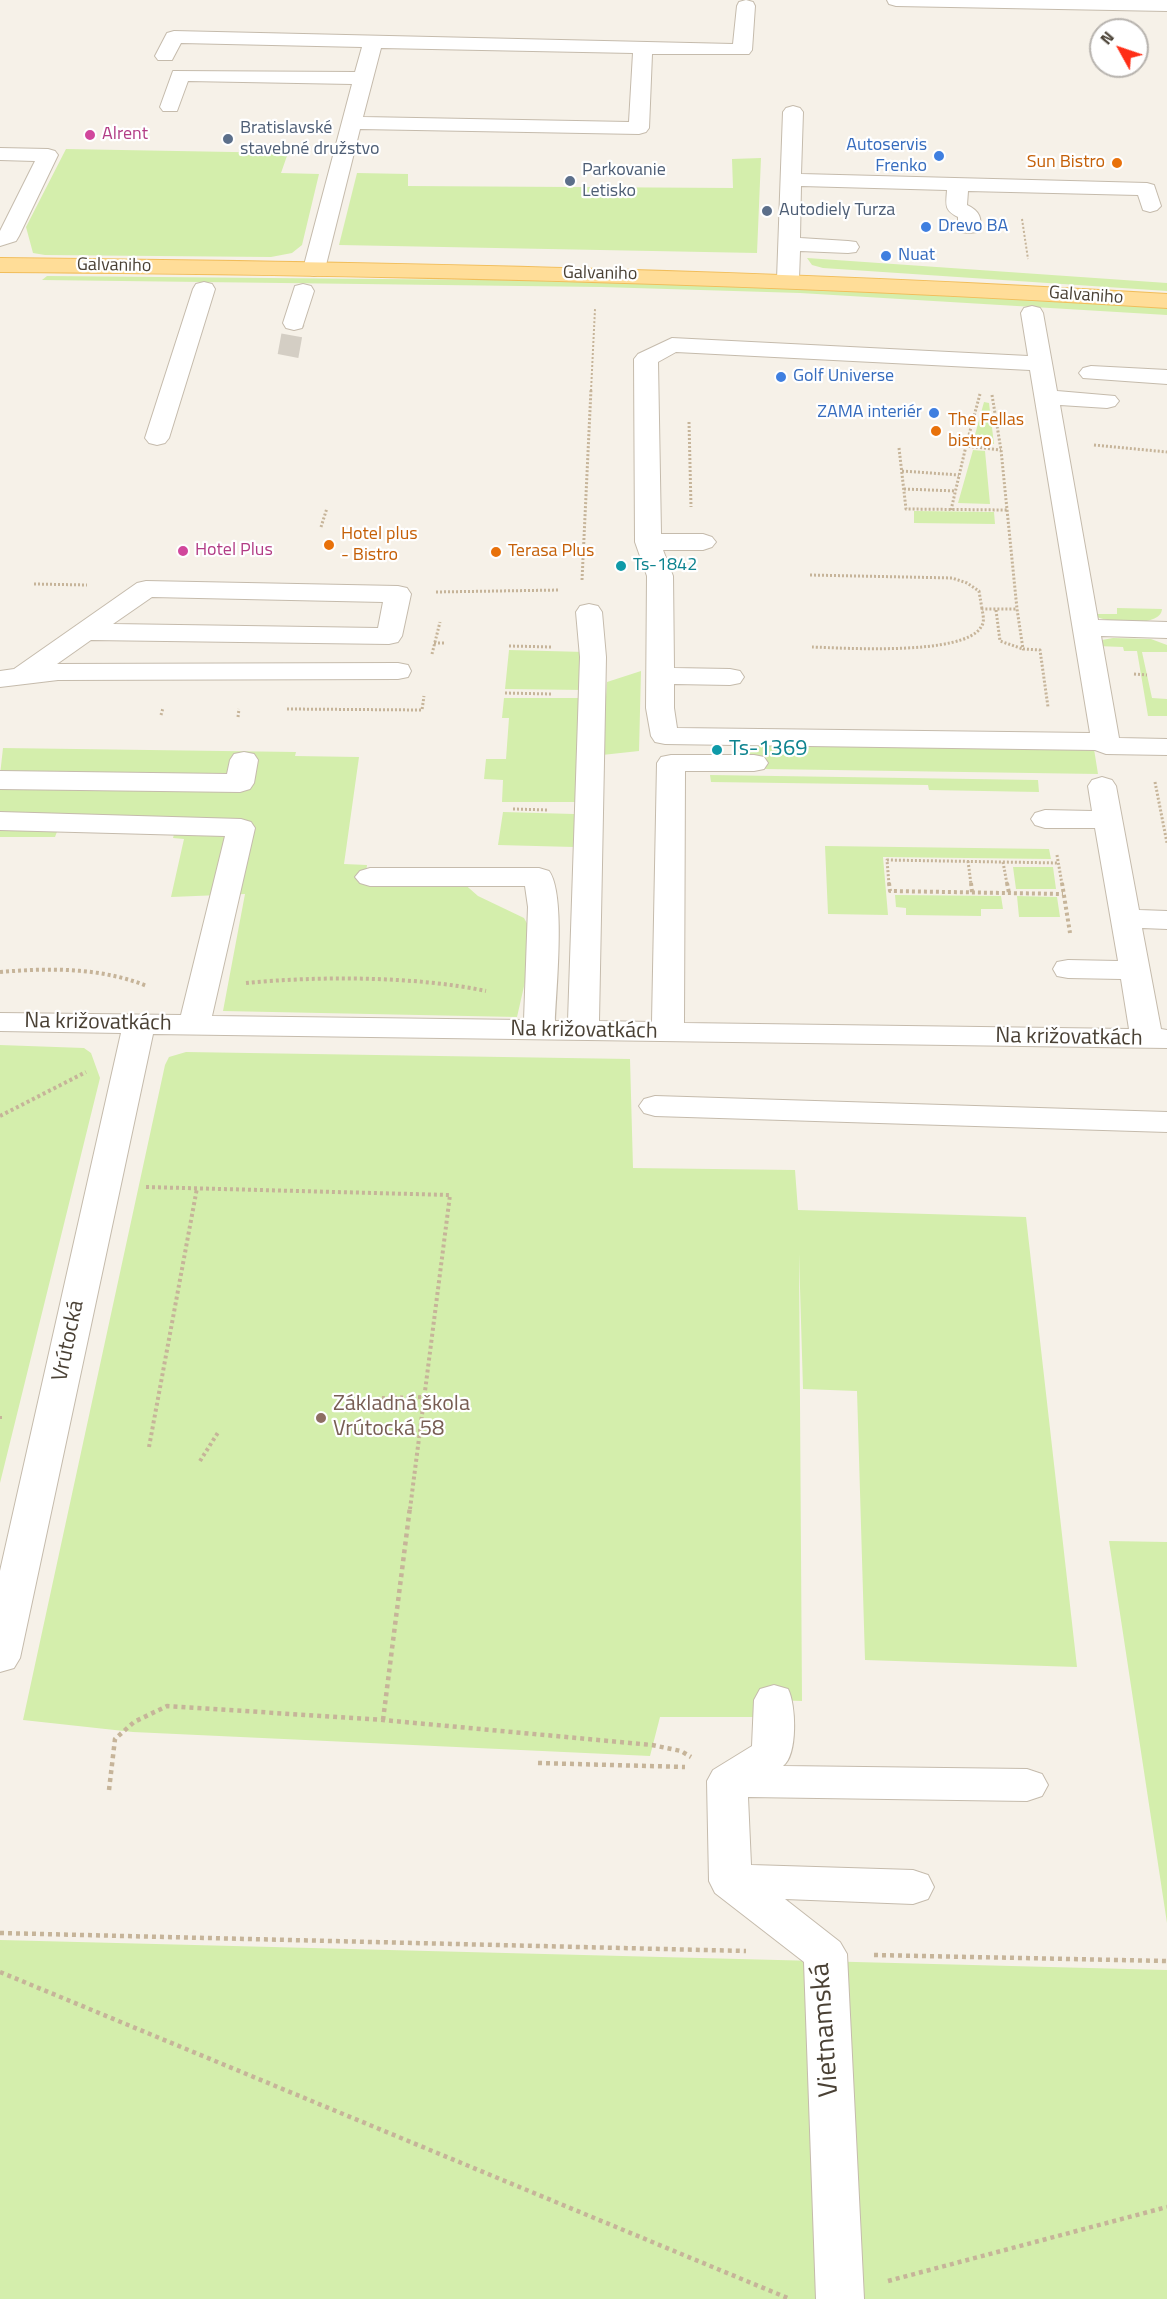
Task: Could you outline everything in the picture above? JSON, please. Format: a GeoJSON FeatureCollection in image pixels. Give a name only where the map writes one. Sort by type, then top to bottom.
{"type":"FeatureCollection","features":[{"type":"Feature","properties":{"kind":"main road","name":"Galvaniho"},"geometry":{"type":"LineString","coordinates":[[0,265],[788,279],[1167,301]]}},
{"type":"Feature","properties":{"kind":"main road","name":"Galvaniho"},"geometry":{"type":"LineString","coordinates":[[0,280],[33,265]]}},
{"type":"Feature","properties":{"kind":"main road","name":"Galvaniho"},"geometry":{"type":"LineString","coordinates":[[180,289],[215,290]]}},
{"type":"Feature","properties":{"kind":"main road"},"geometry":{"type":"LineString","coordinates":[[292,291],[326,291]]}},
{"type":"Feature","properties":{"kind":"main road","name":"Galvaniho"},"geometry":{"type":"LineString","coordinates":[[572,295],[798,301],[1167,322]]}},
{"type":"Feature","properties":{"kind":"street"},"geometry":{"type":"LineString","coordinates":[[896,0],[1167,5]]}},
{"type":"Feature","properties":{"kind":"street"},"geometry":{"type":"LineString","coordinates":[[165,56],[174,37],[742,50],[746,6]]}},
{"type":"Feature","properties":{"kind":"street"},"geometry":{"type":"LineString","coordinates":[[314,269],[373,42]]}},
{"type":"Feature","properties":{"kind":"street"},"geometry":{"type":"LineString","coordinates":[[352,123],[639,128],[643,47]]}},
{"type":"Feature","properties":{"kind":"street"},"geometry":{"type":"LineString","coordinates":[[170,107],[180,75],[363,78]]}},
{"type":"Feature","properties":{"kind":"street"},"geometry":{"type":"LineString","coordinates":[[788,279],[793,112]]}},
{"type":"Feature","properties":{"kind":"street"},"geometry":{"type":"LineString","coordinates":[[0,154],[48,154],[4,238],[33,265]]}},
{"type":"Feature","properties":{"kind":"street"},"geometry":{"type":"LineString","coordinates":[[791,180],[1147,189],[1150,206]]}},
{"type":"Feature","properties":{"kind":"street"},"geometry":{"type":"LineString","coordinates":[[958,184],[956,208],[969,214],[969,227]]}},
{"type":"Feature","properties":{"kind":"street"},"geometry":{"type":"LineString","coordinates":[[788,244],[848,247]]}},
{"type":"Feature","properties":{"kind":"street"},"geometry":{"type":"LineString","coordinates":[[157,438],[215,290]]}},
{"type":"Feature","properties":{"kind":"street"},"geometry":{"type":"LineString","coordinates":[[292,291],[294,323]]}},
{"type":"Feature","properties":{"kind":"street","name":"Galvaniho"},"geometry":{"type":"LineString","coordinates":[[1032,313],[1106,744]]}},
{"type":"Feature","properties":{"kind":"street"},"geometry":{"type":"LineString","coordinates":[[1040,364],[672,345],[646,359],[648,542],[660,576],[660,708],[665,736],[1167,747]]}},
{"type":"Feature","properties":{"kind":"street"},"geometry":{"type":"LineString","coordinates":[[1091,373],[1167,377]]}},
{"type":"Feature","properties":{"kind":"street"},"geometry":{"type":"LineString","coordinates":[[1046,397],[1107,401]]}},
{"type":"Feature","properties":{"kind":"street"},"geometry":{"type":"LineString","coordinates":[[648,542],[703,542]]}},
{"type":"Feature","properties":{"kind":"street"},"geometry":{"type":"LineString","coordinates":[[16,670],[85,632],[146,589],[398,594],[389,636],[85,632]]}},
{"type":"Feature","properties":{"kind":"street"},"geometry":{"type":"LineString","coordinates":[[583,1031],[592,694],[586,601]]}},
{"type":"Feature","properties":{"kind":"street"},"geometry":{"type":"LineString","coordinates":[[1086,628],[1167,630]]}},
{"type":"Feature","properties":{"kind":"street"},"geometry":{"type":"LineString","coordinates":[[16,670],[69,672],[399,671]]}},
{"type":"Feature","properties":{"kind":"street"},"geometry":{"type":"LineString","coordinates":[[661,676],[730,677]]}},
{"type":"Feature","properties":{"kind":"street"},"geometry":{"type":"LineString","coordinates":[[0,780],[240,783],[244,760]]}},
{"type":"Feature","properties":{"kind":"street"},"geometry":{"type":"LineString","coordinates":[[668,1032],[671,764],[754,763]]}},
{"type":"Feature","properties":{"kind":"street"},"geometry":{"type":"LineString","coordinates":[[1102,786],[1135,970],[1157,1039]]}},
{"type":"Feature","properties":{"kind":"street"},"geometry":{"type":"LineString","coordinates":[[1048,819],[1108,820]]}},
{"type":"Feature","properties":{"kind":"street"},"geometry":{"type":"LineString","coordinates":[[0,821],[242,828],[194,1025]]}},
{"type":"Feature","properties":{"kind":"street"},"geometry":{"type":"LineString","coordinates":[[370,877],[539,878],[543,907],[539,1030]]}},
{"type":"Feature","properties":{"kind":"street"},"geometry":{"type":"LineString","coordinates":[[1126,919],[1167,920]]}},
{"type":"Feature","properties":{"kind":"street"},"geometry":{"type":"LineString","coordinates":[[1072,969],[1135,970]]}},
{"type":"Feature","properties":{"kind":"street","name":"Na križovatkách"},"geometry":{"type":"LineString","coordinates":[[0,1022],[1157,1039]]}},
{"type":"Feature","properties":{"kind":"street","name":"Vrútocká"},"geometry":{"type":"LineString","coordinates":[[0,1658],[139,1024]]}},
{"type":"Feature","properties":{"kind":"street"},"geometry":{"type":"LineString","coordinates":[[655,1106],[1167,1122]]}},
{"type":"Feature","properties":{"kind":"street"},"geometry":{"type":"LineString","coordinates":[[711,1774],[772,1753],[774,1700]]}},
{"type":"Feature","properties":{"kind":"street"},"geometry":{"type":"LineString","coordinates":[[711,1774],[1027,1785]]}},
{"type":"Feature","properties":{"kind":"street"},"geometry":{"type":"LineString","coordinates":[[711,1774],[730,1881],[913,1887]]}},
{"type":"Feature","properties":{"kind":"street","name":"Vietnamská"},"geometry":{"type":"LineString","coordinates":[[730,1881],[825,1954],[840,2296]]}},
{"type":"Feature","properties":{"kind":"path"},"geometry":{"type":"LineString","coordinates":[[398,594],[586,601],[596,295]]}},
{"type":"Feature","properties":{"kind":"path"},"geometry":{"type":"LineString","coordinates":[[969,360],[968,372],[988,373]]}},
{"type":"Feature","properties":{"kind":"path"},"geometry":{"type":"LineString","coordinates":[[951,510],[966,446],[988,373]]}},
{"type":"Feature","properties":{"kind":"path"},"geometry":{"type":"LineString","coordinates":[[988,373],[1001,450],[1023,649]]}},
{"type":"Feature","properties":{"kind":"path"},"geometry":{"type":"LineString","coordinates":[[1094,445],[1167,452]]}},
{"type":"Feature","properties":{"kind":"path"},"geometry":{"type":"LineString","coordinates":[[966,446],[1001,450]]}},
{"type":"Feature","properties":{"kind":"path"},"geometry":{"type":"LineString","coordinates":[[899,448],[906,509],[1007,510]]}},
{"type":"Feature","properties":{"kind":"path"},"geometry":{"type":"LineString","coordinates":[[902,471],[959,475]]}},
{"type":"Feature","properties":{"kind":"path"},"geometry":{"type":"LineString","coordinates":[[904,489],[956,491]]}},
{"type":"Feature","properties":{"kind":"path"},"geometry":{"type":"LineString","coordinates":[[321,527],[327,508]]}},
{"type":"Feature","properties":{"kind":"path"},"geometry":{"type":"LineString","coordinates":[[810,575],[952,578],[968,583],[980,591],[984,622],[980,630],[951,644],[906,647],[812,647]]}},
{"type":"Feature","properties":{"kind":"path"},"geometry":{"type":"LineString","coordinates":[[982,609],[1017,609]]}},
{"type":"Feature","properties":{"kind":"path"},"geometry":{"type":"LineString","coordinates":[[996,609],[1000,641],[1023,649],[1040,650],[1048,712]]}},
{"type":"Feature","properties":{"kind":"path"},"geometry":{"type":"LineString","coordinates":[[434,643],[444,643]]}},
{"type":"Feature","properties":{"kind":"path"},"geometry":{"type":"LineString","coordinates":[[1134,674],[1146,675]]}},
{"type":"Feature","properties":{"kind":"path"},"geometry":{"type":"LineString","coordinates":[[505,693],[592,694]]}},
{"type":"Feature","properties":{"kind":"path"},"geometry":{"type":"LineString","coordinates":[[161,716],[163,708]]}},
{"type":"Feature","properties":{"kind":"path"},"geometry":{"type":"LineString","coordinates":[[238,717],[239,709]]}},
{"type":"Feature","properties":{"kind":"path"},"geometry":{"type":"LineString","coordinates":[[1154,780],[1167,843]]}},
{"type":"Feature","properties":{"kind":"path"},"geometry":{"type":"LineString","coordinates":[[1048,819],[1059,863],[1072,969]]}},
{"type":"Feature","properties":{"kind":"path"},"geometry":{"type":"LineString","coordinates":[[1059,863],[887,860],[890,891],[1063,894]]}},
{"type":"Feature","properties":{"kind":"path"},"geometry":{"type":"LineString","coordinates":[[968,861],[972,892]]}},
{"type":"Feature","properties":{"kind":"path"},"geometry":{"type":"LineString","coordinates":[[1003,862],[1009,893]]}},
{"type":"Feature","properties":{"kind":"path"},"geometry":{"type":"LineString","coordinates":[[0,972],[82,972],[128,977]]}},
{"type":"Feature","properties":{"kind":"path"},"geometry":{"type":"LineString","coordinates":[[202,987],[276,980],[383,981],[457,984],[496,994],[540,997]]}},
{"type":"Feature","properties":{"kind":"path"},"geometry":{"type":"LineString","coordinates":[[0,1116],[95,1067]]}},
{"type":"Feature","properties":{"kind":"path"},"geometry":{"type":"LineString","coordinates":[[137,1187],[450,1195],[383,1720]]}},
{"type":"Feature","properties":{"kind":"path"},"geometry":{"type":"LineString","coordinates":[[149,1447],[197,1188]]}},
{"type":"Feature","properties":{"kind":"path"},"geometry":{"type":"LineString","coordinates":[[382,1398],[425,1397]]}},
{"type":"Feature","properties":{"kind":"path"},"geometry":{"type":"LineString","coordinates":[[200,1461],[219,1431]]}},
{"type":"Feature","properties":{"kind":"path"},"geometry":{"type":"LineString","coordinates":[[109,1790],[115,1739],[134,1722],[167,1706],[383,1720],[652,1745]]}},
{"type":"Feature","properties":{"kind":"path"},"geometry":{"type":"LineString","coordinates":[[538,1763],[711,1774]]}},
{"type":"Feature","properties":{"kind":"path"},"geometry":{"type":"LineString","coordinates":[[0,1933],[194,1939],[356,1940],[755,1952]]}},
{"type":"Feature","properties":{"kind":"path"},"geometry":{"type":"LineString","coordinates":[[825,1954],[1167,1961]]}},
{"type":"Feature","properties":{"kind":"path"},"geometry":{"type":"LineString","coordinates":[[0,1972],[790,2299]]}},
{"type":"Feature","properties":{"kind":"path"},"geometry":{"type":"LineString","coordinates":[[840,2296],[1167,2207]]}},
{"type":"Feature","properties":{"kind":"green space"},"geometry":{"type":"Polygon","coordinates":[[[66,149],[288,153],[281,173],[319,174],[302,245],[292,253],[271,257],[33,253],[26,227],[66,149]]]}},
{"type":"Feature","properties":{"kind":"green space"},"geometry":{"type":"Polygon","coordinates":[[[761,158],[757,253],[339,245],[357,173],[408,174],[408,186],[733,188],[732,159],[761,158]]]}},
{"type":"Feature","properties":{"kind":"green space"},"geometry":{"type":"Polygon","coordinates":[[[807,258],[1167,283],[1167,291],[823,268],[812,265],[807,258]]]}},
{"type":"Feature","properties":{"kind":"green space"},"geometry":{"type":"Polygon","coordinates":[[[47,276],[602,281],[1064,300],[1167,308],[1167,315],[800,293],[601,287],[42,280],[47,276]]]}},
{"type":"Feature","properties":{"kind":"green space"},"geometry":{"type":"Polygon","coordinates":[[[984,402],[989,403],[994,444],[973,442],[984,402]]]}},
{"type":"Feature","properties":{"kind":"green space"},"geometry":{"type":"Polygon","coordinates":[[[973,450],[985,451],[990,504],[958,503],[973,450]]]}},
{"type":"Feature","properties":{"kind":"green space"},"geometry":{"type":"Polygon","coordinates":[[[914,511],[994,512],[995,524],[914,523],[914,511]]]}},
{"type":"Feature","properties":{"kind":"green space"},"geometry":{"type":"Polygon","coordinates":[[[1117,608],[1162,609],[1159,615],[1142,622],[1118,622],[1091,614],[1117,614],[1117,608]]]}},
{"type":"Feature","properties":{"kind":"green space"},"geometry":{"type":"Polygon","coordinates":[[[1151,639],[1167,645],[1167,652],[1142,652],[1152,698],[1167,699],[1167,716],[1148,716],[1137,651],[1124,651],[1123,647],[1096,646],[1102,640],[1151,639]]]}},
{"type":"Feature","properties":{"kind":"green space"},"geometry":{"type":"Polygon","coordinates":[[[509,650],[585,652],[584,690],[505,689],[509,650]]]}},
{"type":"Feature","properties":{"kind":"green space"},"geometry":{"type":"Polygon","coordinates":[[[641,671],[639,751],[602,755],[607,682],[641,671]]]}},
{"type":"Feature","properties":{"kind":"green space"},"geometry":{"type":"Polygon","coordinates":[[[504,698],[584,698],[577,802],[502,802],[503,780],[484,779],[486,759],[506,759],[509,718],[502,718],[504,698]]]}},
{"type":"Feature","properties":{"kind":"green space"},"geometry":{"type":"Polygon","coordinates":[[[738,744],[1094,749],[1098,774],[765,769],[762,758],[740,758],[738,744]]]}},
{"type":"Feature","properties":{"kind":"green space"},"geometry":{"type":"Polygon","coordinates":[[[3,748],[296,752],[295,756],[359,757],[344,864],[367,865],[365,880],[461,881],[478,896],[524,918],[535,938],[517,1017],[223,1011],[245,894],[171,897],[184,839],[173,838],[175,831],[58,829],[55,837],[0,837],[0,785],[230,777],[0,775],[3,748]]]}},
{"type":"Feature","properties":{"kind":"green space"},"geometry":{"type":"Polygon","coordinates":[[[710,775],[1038,780],[1039,792],[929,790],[928,785],[711,782],[710,775]]]}},
{"type":"Feature","properties":{"kind":"green space"},"geometry":{"type":"Polygon","coordinates":[[[503,812],[574,814],[574,847],[498,845],[503,812]]]}},
{"type":"Feature","properties":{"kind":"green space"},"geometry":{"type":"Polygon","coordinates":[[[825,846],[1049,849],[1051,859],[883,857],[888,915],[828,914],[825,846]]]}},
{"type":"Feature","properties":{"kind":"green space"},"geometry":{"type":"Polygon","coordinates":[[[1013,867],[1053,867],[1056,889],[1016,889],[1013,867]]]}},
{"type":"Feature","properties":{"kind":"green space"},"geometry":{"type":"Polygon","coordinates":[[[895,895],[1001,896],[1003,909],[981,909],[981,916],[906,915],[906,908],[896,907],[895,895]]]}},
{"type":"Feature","properties":{"kind":"green space"},"geometry":{"type":"Polygon","coordinates":[[[1017,896],[1057,897],[1060,917],[1019,917],[1017,896]]]}},
{"type":"Feature","properties":{"kind":"green space"},"geometry":{"type":"Polygon","coordinates":[[[0,1045],[84,1048],[91,1053],[100,1078],[0,1483],[0,1045]]]}},
{"type":"Feature","properties":{"kind":"green space"},"geometry":{"type":"Polygon","coordinates":[[[186,1052],[630,1059],[633,1168],[795,1170],[798,1210],[1026,1217],[1077,1667],[865,1660],[857,1391],[803,1389],[799,1254],[802,1701],[774,1700],[756,1717],[660,1717],[650,1756],[133,1732],[23,1720],[165,1065],[169,1057],[186,1052]]]}},
{"type":"Feature","properties":{"kind":"green space"},"geometry":{"type":"Polygon","coordinates":[[[1109,1541],[1167,1542],[1167,1923],[1109,1541]]]}},
{"type":"Feature","properties":{"kind":"green space"},"geometry":{"type":"Polygon","coordinates":[[[0,1940],[1167,1970],[1167,2299],[0,2299],[0,1940]]]}},
{"type":"Feature","properties":{"kind":"tunnel"},"geometry":{"type":"LineString","coordinates":[[288,356],[294,323]]}},
{"type":"Feature","properties":{"kind":"place","name":"Alrent"},"geometry":{"type":"Point","coordinates":[90,135]}},
{"type":"Feature","properties":{"kind":"place","name":"Bratislavské stavebné družstvo"},"geometry":{"type":"Point","coordinates":[228,139]}},
{"type":"Feature","properties":{"kind":"place","name":"Autoservis Frenko"},"geometry":{"type":"Point","coordinates":[939,156]}},
{"type":"Feature","properties":{"kind":"place","name":"Sun Bistro"},"geometry":{"type":"Point","coordinates":[1117,163]}},
{"type":"Feature","properties":{"kind":"place","name":"Parkovanie Letisko"},"geometry":{"type":"Point","coordinates":[570,181]}},
{"type":"Feature","properties":{"kind":"place","name":"Autodiely Turza"},"geometry":{"type":"Point","coordinates":[767,211]}},
{"type":"Feature","properties":{"kind":"place","name":"Drevo BA"},"geometry":{"type":"Point","coordinates":[926,227]}},
{"type":"Feature","properties":{"kind":"place","name":"Nuat"},"geometry":{"type":"Point","coordinates":[886,256]}},
{"type":"Feature","properties":{"kind":"place","name":"Golf Universe"},"geometry":{"type":"Point","coordinates":[781,377]}},
{"type":"Feature","properties":{"kind":"place","name":"ZAMA interiér"},"geometry":{"type":"Point","coordinates":[934,413]}},
{"type":"Feature","properties":{"kind":"place","name":"The Fellas bistro"},"geometry":{"type":"Point","coordinates":[936,431]}},
{"type":"Feature","properties":{"kind":"place","name":"Hotel plus - Bistro"},"geometry":{"type":"Point","coordinates":[329,545]}},
{"type":"Feature","properties":{"kind":"place","name":"Hotel Plus"},"geometry":{"type":"Point","coordinates":[183,551]}},
{"type":"Feature","properties":{"kind":"place","name":"Terasa Plus"},"geometry":{"type":"Point","coordinates":[496,552]}},
{"type":"Feature","properties":{"kind":"place","name":"Ts-1842"},"geometry":{"type":"Point","coordinates":[621,566]}},
{"type":"Feature","properties":{"kind":"place","name":"Ts-1369"},"geometry":{"type":"Point","coordinates":[717,750]}},
{"type":"Feature","properties":{"kind":"place","name":"Základná škola Vrútocká 58"},"geometry":{"type":"Point","coordinates":[321,1418]}}]}
